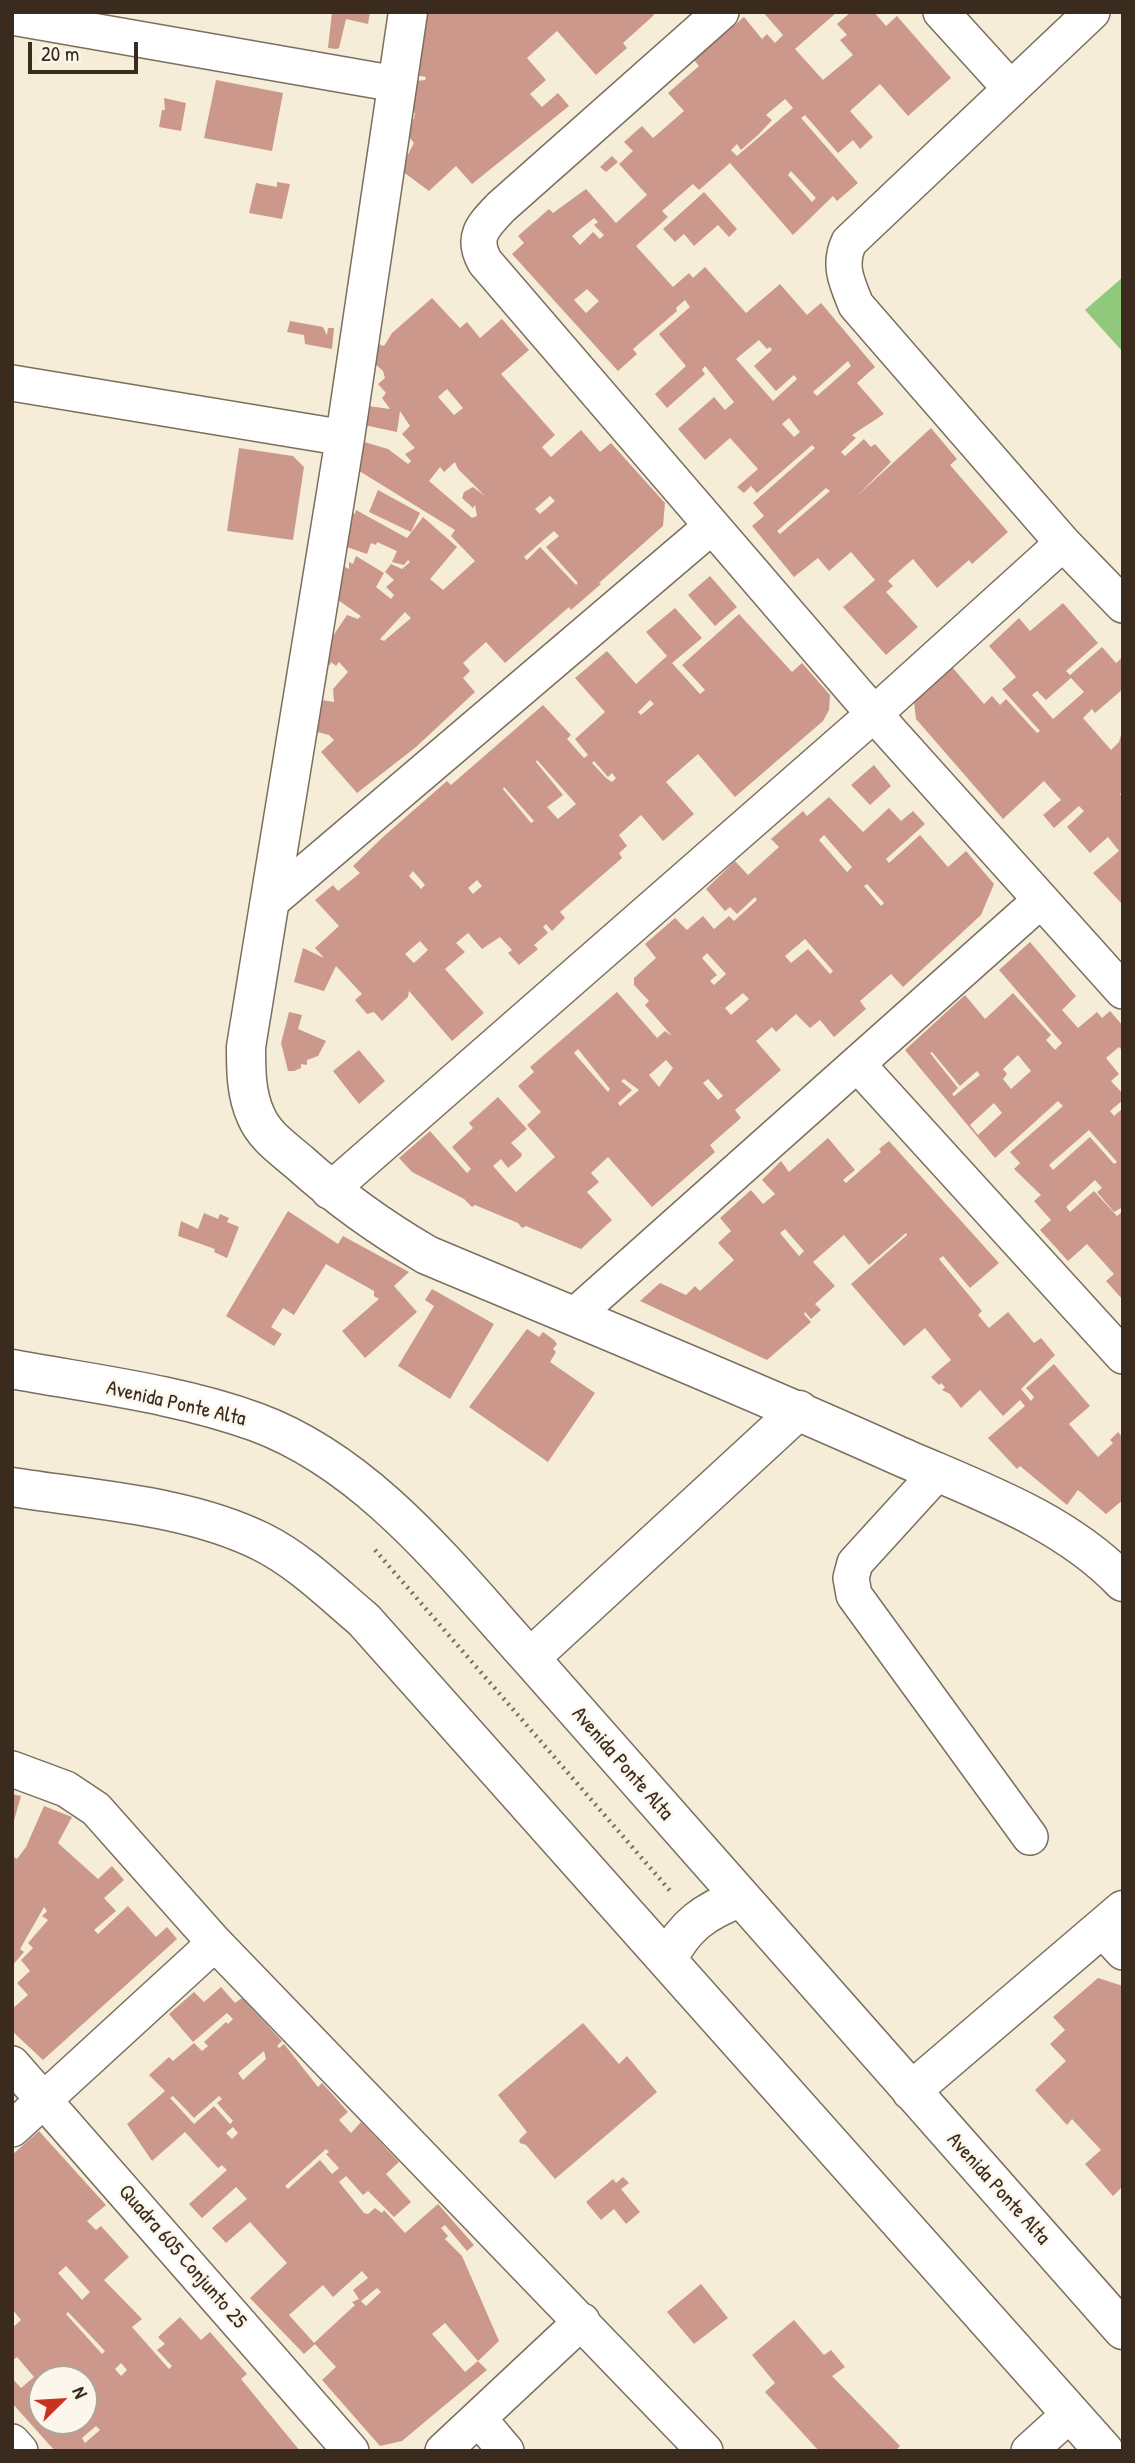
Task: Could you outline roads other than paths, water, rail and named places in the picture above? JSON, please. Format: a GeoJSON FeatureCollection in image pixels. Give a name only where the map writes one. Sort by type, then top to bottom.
{"type":"FeatureCollection","features":[{"type":"Feature","properties":{"kind":"main road"},"geometry":{"type":"LineString","coordinates":[[408,12],[345,438],[246,1047],[248,1091],[256,1118],[274,1141],[329,1191],[377,1226],[427,1255],[799,1410],[1035,1517],[1118,1566]]}},
{"type":"Feature","properties":{"kind":"main road","name":"Avenida Ponte Alta"},"geometry":{"type":"LineString","coordinates":[[12,1369],[165,1398],[256,1422],[322,1456],[376,1496],[440,1559],[530,1658],[1123,2330]]}},
{"type":"Feature","properties":{"kind":"main road"},"geometry":{"type":"LineString","coordinates":[[530,1658],[799,1410]]}},
{"type":"Feature","properties":{"kind":"main road"},"geometry":{"type":"LineString","coordinates":[[12,1487],[209,1519],[264,1543],[310,1574],[364,1620],[1104,2451]]}},
{"type":"Feature","properties":{"kind":"main road"},"geometry":{"type":"LineString","coordinates":[[668,1959],[678,1937],[695,1920],[716,1907],[740,1898]]}},
{"type":"Feature","properties":{"kind":"main road"},"geometry":{"type":"LineString","coordinates":[[911,2091],[1116,1930]]}},
{"type":"Feature","properties":{"kind":"street"},"geometry":{"type":"LineString","coordinates":[[721,12],[500,207],[477,236],[478,249],[485,262],[874,714],[1123,991]]}},
{"type":"Feature","properties":{"kind":"street"},"geometry":{"type":"LineString","coordinates":[[941,12],[1011,89]]}},
{"type":"Feature","properties":{"kind":"street"},"geometry":{"type":"LineString","coordinates":[[1092,12],[849,242],[842,256],[843,270],[856,305],[1063,543],[1123,605]]}},
{"type":"Feature","properties":{"kind":"street"},"geometry":{"type":"LineString","coordinates":[[12,17],[396,84]]}},
{"type":"Feature","properties":{"kind":"street"},"geometry":{"type":"LineString","coordinates":[[12,383],[345,438]]}},
{"type":"Feature","properties":{"kind":"street"},"geometry":{"type":"LineString","coordinates":[[268,904],[712,526]]}},
{"type":"Feature","properties":{"kind":"street"},"geometry":{"type":"LineString","coordinates":[[329,1191],[874,714],[1063,543]]}},
{"type":"Feature","properties":{"kind":"street"},"geometry":{"type":"LineString","coordinates":[[573,1317],[1041,900]]}},
{"type":"Feature","properties":{"kind":"street"},"geometry":{"type":"LineString","coordinates":[[858,1065],[1123,1356]]}},
{"type":"Feature","properties":{"kind":"street"},"geometry":{"type":"LineString","coordinates":[[937,1473],[855,1563],[851,1578],[854,1595],[1030,1837]]}},
{"type":"Feature","properties":{"kind":"street"},"geometry":{"type":"LineString","coordinates":[[12,1769],[66,1789],[96,1809],[215,1943],[705,2451]]}},
{"type":"Feature","properties":{"kind":"street"},"geometry":{"type":"LineString","coordinates":[[12,2129],[215,1943]]}},
{"type":"Feature","properties":{"kind":"street","name":"Quadra 605 Conjunto 25"},"geometry":{"type":"LineString","coordinates":[[12,2064],[351,2451]]}},
{"type":"Feature","properties":{"kind":"street"},"geometry":{"type":"LineString","coordinates":[[443,2451],[582,2321]]}},
{"type":"Feature","properties":{"kind":"street"},"geometry":{"type":"LineString","coordinates":[[1029,2451],[1071,2413]]}},
{"type":"Feature","properties":{"kind":"street"},"geometry":{"type":"LineString","coordinates":[[479,2419],[506,2451]]}},
{"type":"Feature","properties":{"kind":"street"},"geometry":{"type":"LineString","coordinates":[[12,2442],[20,2451]]}}]}
